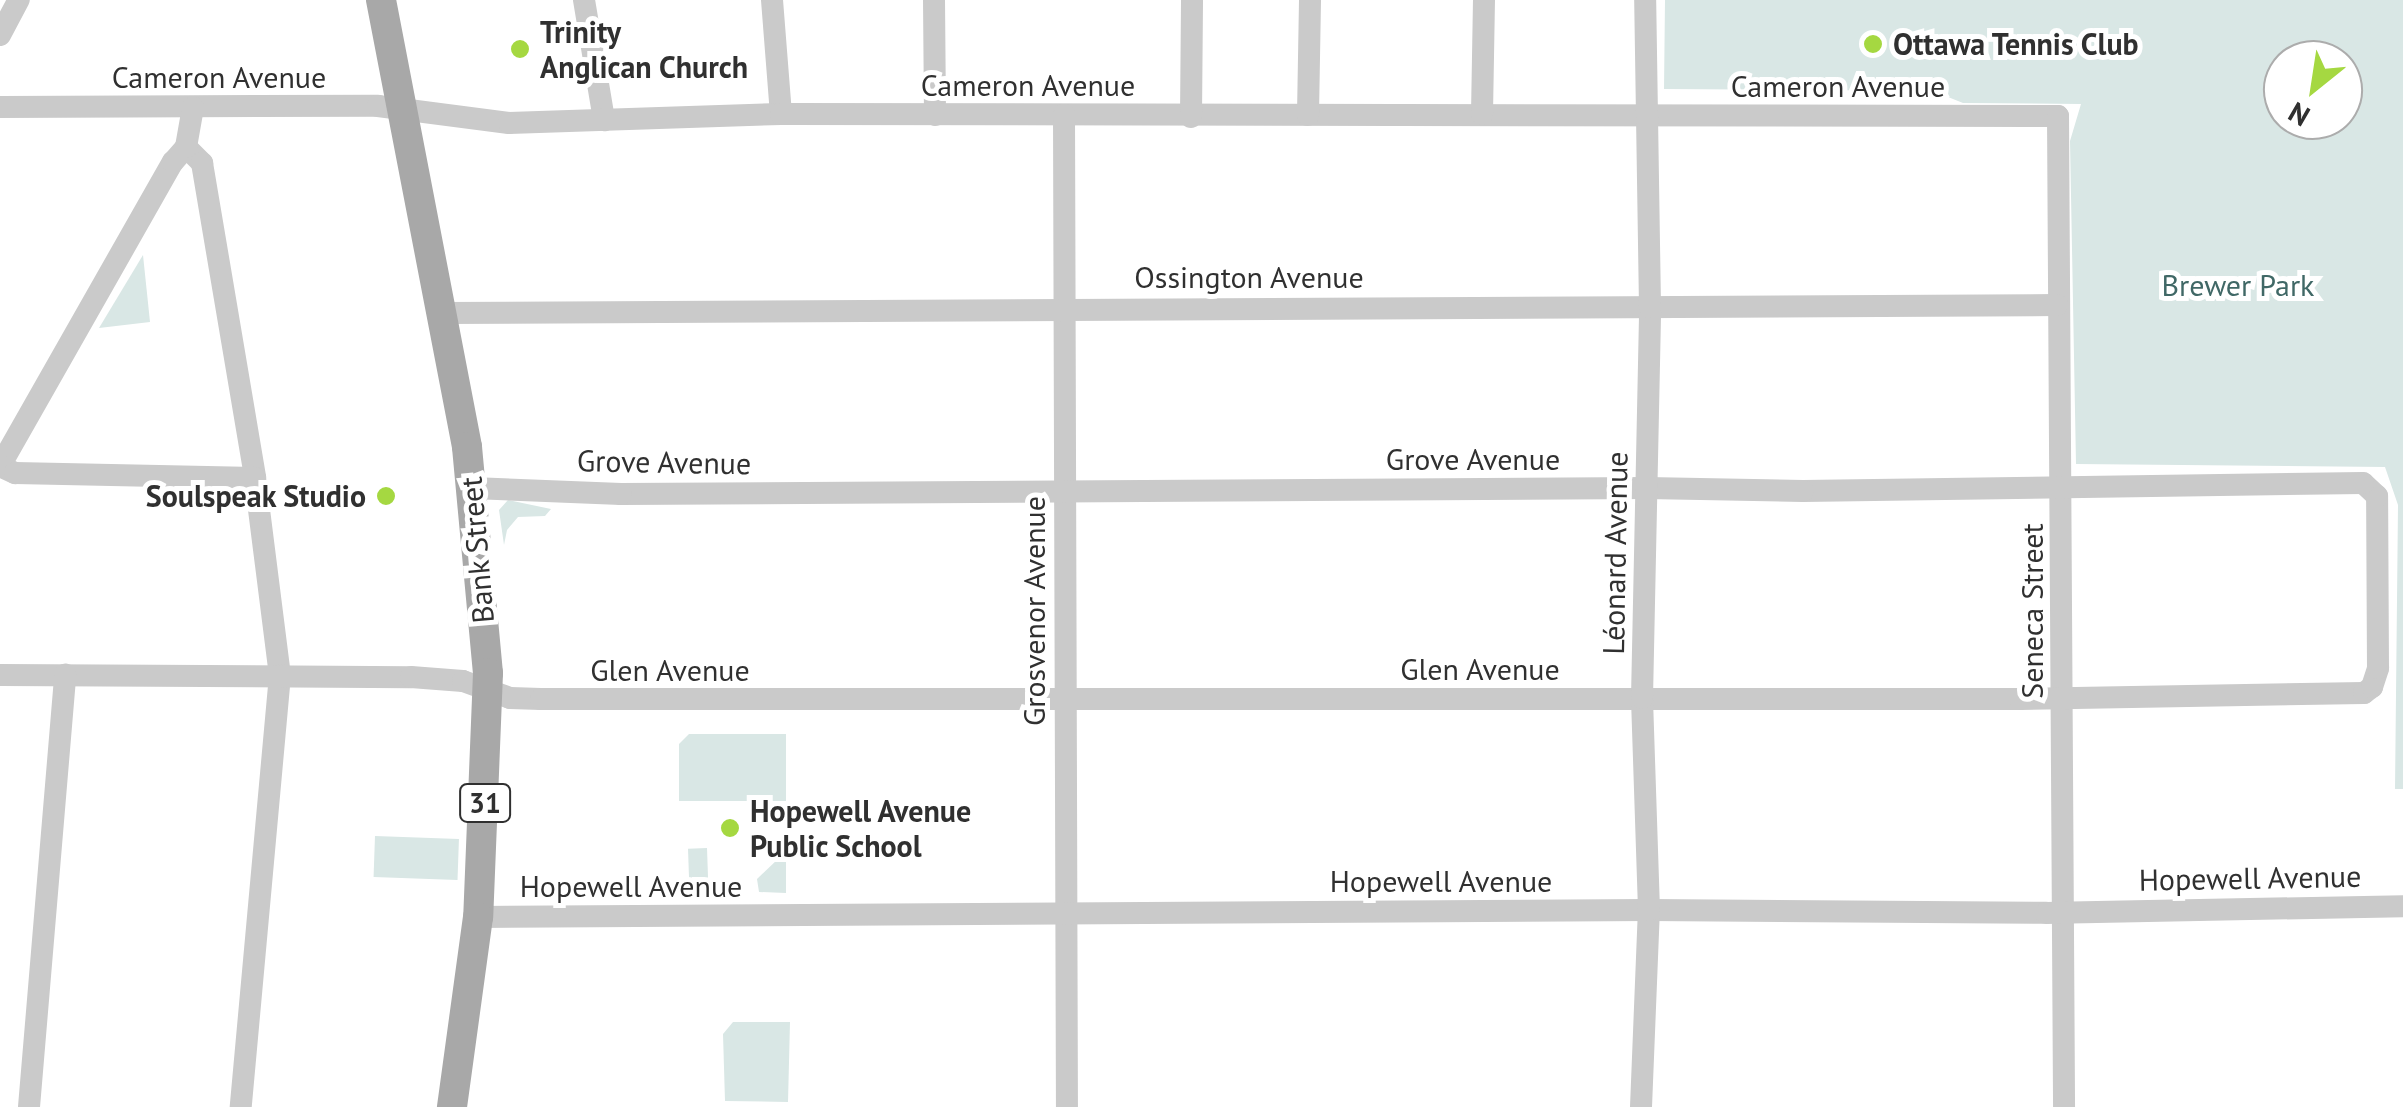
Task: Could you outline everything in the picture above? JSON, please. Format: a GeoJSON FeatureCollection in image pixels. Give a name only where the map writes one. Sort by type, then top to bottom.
{"type":"FeatureCollection","features":[{"type":"Feature","properties":{"kind":"main road","name":"Bank Street"},"geometry":{"type":"LineString","coordinates":[[381,0],[472,488],[488,688],[478,917],[452,1107]]}},
{"type":"Feature","properties":{"kind":"street"},"geometry":{"type":"LineString","coordinates":[[0,35],[19,0]]}},
{"type":"Feature","properties":{"kind":"street"},"geometry":{"type":"LineString","coordinates":[[584,0],[604,120]]}},
{"type":"Feature","properties":{"kind":"street"},"geometry":{"type":"LineString","coordinates":[[772,0],[781,114]]}},
{"type":"Feature","properties":{"kind":"street"},"geometry":{"type":"LineString","coordinates":[[934,0],[935,114]]}},
{"type":"Feature","properties":{"kind":"street"},"geometry":{"type":"LineString","coordinates":[[1190,116],[1192,0]]}},
{"type":"Feature","properties":{"kind":"street"},"geometry":{"type":"LineString","coordinates":[[1308,115],[1310,0]]}},
{"type":"Feature","properties":{"kind":"street"},"geometry":{"type":"LineString","coordinates":[[1482,114],[1484,0]]}},
{"type":"Feature","properties":{"kind":"street","name":"Léonard Avenue"},"geometry":{"type":"LineString","coordinates":[[1642,1107],[1649,910],[1642,698],[1650,308],[1644,0]]}},
{"type":"Feature","properties":{"kind":"street","name":"Cameron Avenue"},"geometry":{"type":"LineString","coordinates":[[0,107],[404,108],[509,123],[781,114],[2058,116]]}},
{"type":"Feature","properties":{"kind":"street"},"geometry":{"type":"LineString","coordinates":[[192,108],[186,147],[172,162],[0,466],[15,473],[255,478]]}},
{"type":"Feature","properties":{"kind":"street","name":"Grosvenor Avenue"},"geometry":{"type":"LineString","coordinates":[[1064,115],[1067,1107]]}},
{"type":"Feature","properties":{"kind":"street","name":"Seneca Street"},"geometry":{"type":"LineString","coordinates":[[2058,116],[2064,1107]]}},
{"type":"Feature","properties":{"kind":"street"},"geometry":{"type":"LineString","coordinates":[[186,147],[202,164],[255,478],[280,675],[241,1107]]}},
{"type":"Feature","properties":{"kind":"street","name":"Ossington Avenue"},"geometry":{"type":"LineString","coordinates":[[442,313],[1066,307],[2057,306]]}},
{"type":"Feature","properties":{"kind":"street","name":"Grove Avenue"},"geometry":{"type":"LineString","coordinates":[[472,488],[621,494],[2061,488],[2363,483],[2377,496],[2378,588]]}},
{"type":"Feature","properties":{"kind":"street","name":"Glen Avenue"},"geometry":{"type":"LineString","coordinates":[[0,676],[411,676],[488,688],[510,698],[1064,702],[2364,693],[2372,687],[2378,668],[2378,588]]}},
{"type":"Feature","properties":{"kind":"street"},"geometry":{"type":"LineString","coordinates":[[28,1107],[65,674]]}},
{"type":"Feature","properties":{"kind":"street","name":"Hopewell Avenue"},"geometry":{"type":"LineString","coordinates":[[478,917],[1649,910],[2064,912],[2403,906]]}},
{"type":"Feature","properties":{"kind":"green space","name":"Brewer Park"},"geometry":{"type":"Polygon","coordinates":[[[1665,0],[2403,0],[2403,789],[2395,789],[2398,505],[2385,467],[2076,464],[2070,141],[2081,104],[1963,103],[1933,91],[1664,89],[1665,0]]]}},
{"type":"Feature","properties":{"kind":"green space"},"geometry":{"type":"Polygon","coordinates":[[[143,255],[150,322],[99,328],[143,255]]]}},
{"type":"Feature","properties":{"kind":"green space"},"geometry":{"type":"Polygon","coordinates":[[[508,500],[551,509],[545,516],[518,517],[507,530],[504,545],[499,510],[508,500]]]}},
{"type":"Feature","properties":{"kind":"green space"},"geometry":{"type":"Polygon","coordinates":[[[689,734],[786,734],[786,801],[679,801],[679,744],[689,734]]]}},
{"type":"Feature","properties":{"kind":"green space"},"geometry":{"type":"Polygon","coordinates":[[[375,836],[459,839],[458,880],[374,877],[375,836]]]}},
{"type":"Feature","properties":{"kind":"green space"},"geometry":{"type":"Polygon","coordinates":[[[707,848],[708,881],[689,882],[688,849],[707,848]]]}},
{"type":"Feature","properties":{"kind":"green space"},"geometry":{"type":"Polygon","coordinates":[[[786,857],[786,893],[759,892],[757,879],[779,858],[786,857]]]}},
{"type":"Feature","properties":{"kind":"green space"},"geometry":{"type":"Polygon","coordinates":[[[733,1022],[790,1022],[788,1102],[725,1101],[723,1034],[733,1022]]]}},
{"type":"Feature","properties":{"kind":"place","name":"Ottawa Tennis Club"},"geometry":{"type":"Point","coordinates":[1873,44]}},
{"type":"Feature","properties":{"kind":"place","name":"Trinity Anglican Church"},"geometry":{"type":"Point","coordinates":[520,49]}},
{"type":"Feature","properties":{"kind":"place","name":"Soulspeak Studio"},"geometry":{"type":"Point","coordinates":[386,496]}},
{"type":"Feature","properties":{"kind":"place","name":"Hopewell Avenue Public School"},"geometry":{"type":"Point","coordinates":[730,828]}}]}
